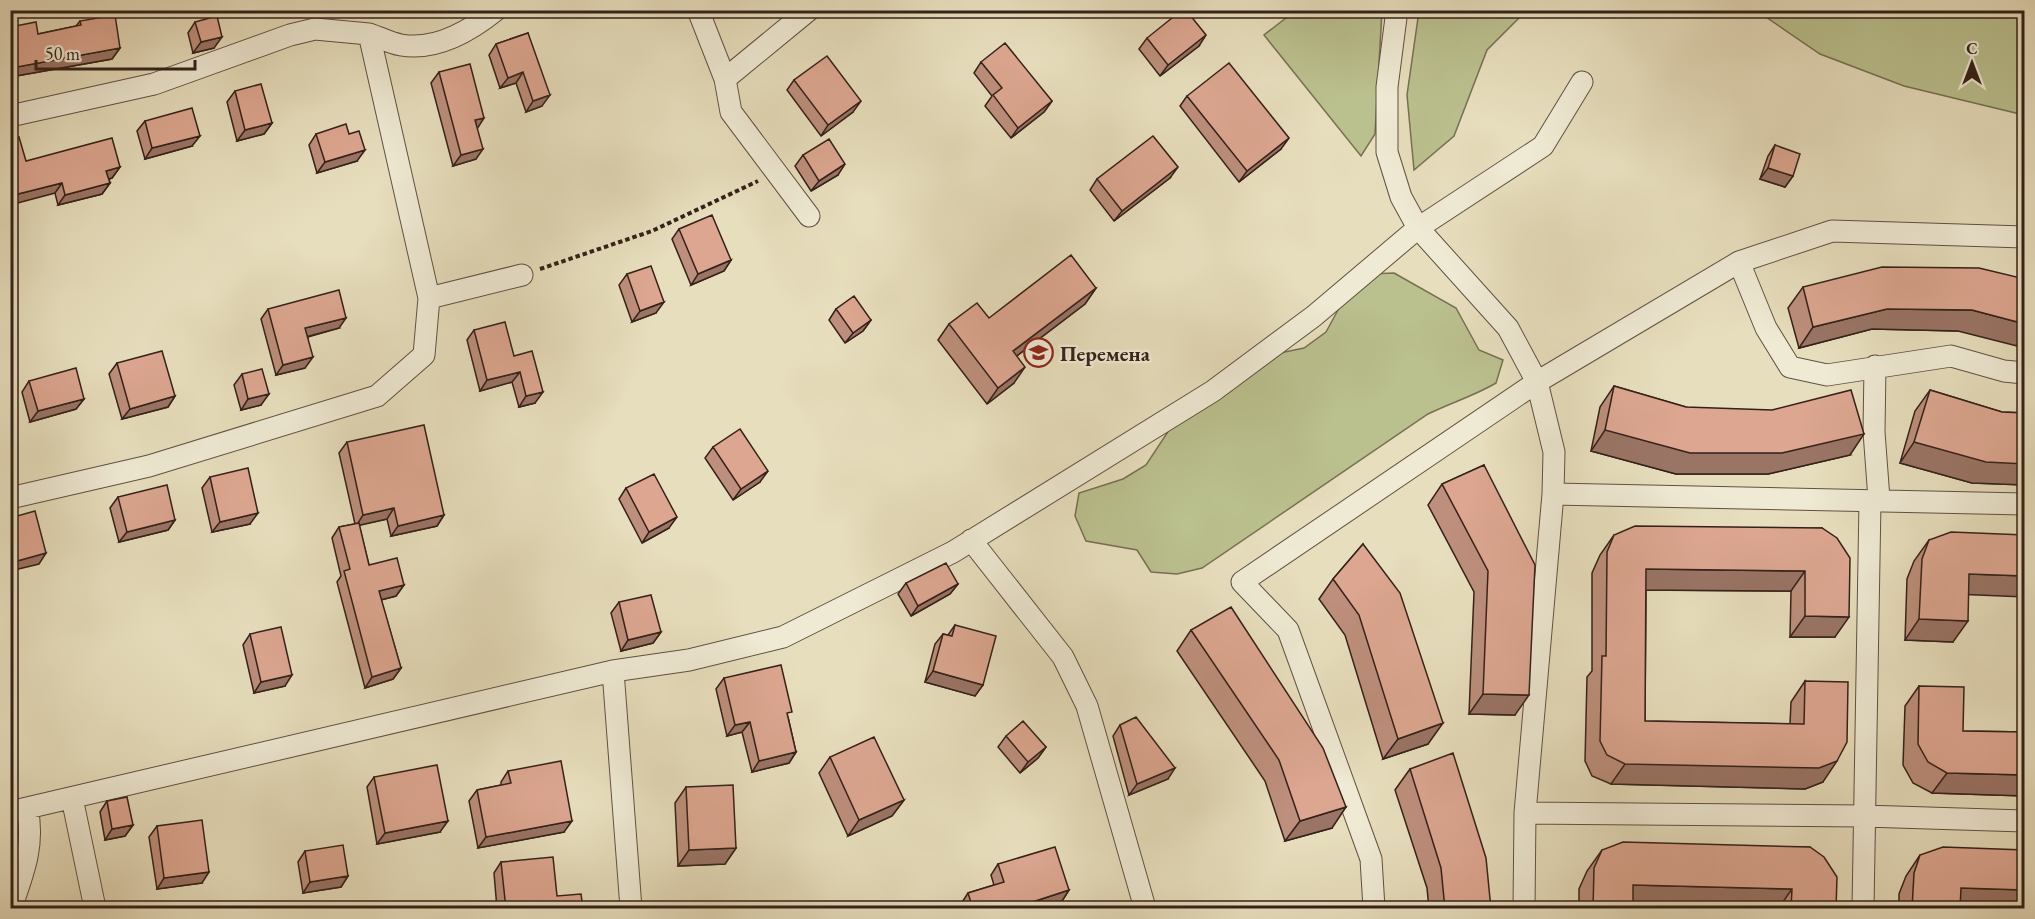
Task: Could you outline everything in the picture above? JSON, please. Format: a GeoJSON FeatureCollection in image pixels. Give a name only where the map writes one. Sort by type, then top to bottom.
{"type":"FeatureCollection","features":[{"type":"Feature","properties":{"kind":"street"},"geometry":{"type":"LineString","coordinates":[[10,116],[154,84],[290,35],[315,29],[369,34],[401,45],[431,45],[471,30],[496,10]]}},
{"type":"Feature","properties":{"kind":"street"},"geometry":{"type":"LineString","coordinates":[[698,10],[725,79],[731,112],[809,216]]}},
{"type":"Feature","properties":{"kind":"street"},"geometry":{"type":"LineString","coordinates":[[725,79],[808,10]]}},
{"type":"Feature","properties":{"kind":"street"},"geometry":{"type":"LineString","coordinates":[[1397,10],[1387,87],[1387,152],[1401,197],[1418,228],[1508,328],[1537,382],[1554,453],[1553,494],[1525,813],[1524,909]]}},
{"type":"Feature","properties":{"kind":"street"},"geometry":{"type":"LineString","coordinates":[[10,498],[149,466],[377,396],[424,355],[429,298],[369,34]]}},
{"type":"Feature","properties":{"kind":"street"},"geometry":{"type":"LineString","coordinates":[[11,909],[30,852],[32,829],[19,810],[613,671],[689,660],[783,637],[952,552],[1213,391],[1314,316],[1418,228],[1543,146],[1582,82]]}},
{"type":"Feature","properties":{"kind":"street"},"geometry":{"type":"LineString","coordinates":[[1374,909],[1371,859],[1288,630],[1242,582],[1537,382],[1739,262],[1832,231],[2025,237]]}},
{"type":"Feature","properties":{"kind":"street"},"geometry":{"type":"LineString","coordinates":[[1739,262],[1766,328],[1790,367],[1827,375],[1952,356],[2004,371],[2025,373]]}},
{"type":"Feature","properties":{"kind":"street"},"geometry":{"type":"LineString","coordinates":[[429,298],[522,275]]}},
{"type":"Feature","properties":{"kind":"street"},"geometry":{"type":"LineString","coordinates":[[1863,909],[1874,500],[1875,366]]}},
{"type":"Feature","properties":{"kind":"street"},"geometry":{"type":"LineString","coordinates":[[1553,494],[2025,504]]}},
{"type":"Feature","properties":{"kind":"street"},"geometry":{"type":"LineString","coordinates":[[971,540],[1063,657],[1087,706],[1145,909]]}},
{"type":"Feature","properties":{"kind":"street"},"geometry":{"type":"LineString","coordinates":[[613,671],[631,909]]}},
{"type":"Feature","properties":{"kind":"street"},"geometry":{"type":"LineString","coordinates":[[72,798],[95,909]]}},
{"type":"Feature","properties":{"kind":"street"},"geometry":{"type":"LineString","coordinates":[[1525,813],[1864,816],[2025,821]]}},
{"type":"Feature","properties":{"kind":"path"},"geometry":{"type":"LineString","coordinates":[[522,275],[652,231],[776,173]]}},
{"type":"Feature","properties":{"kind":"green space"},"geometry":{"type":"Polygon","coordinates":[[[1295,11],[1382,11],[1375,134],[1361,156],[1264,35],[1295,11]]]}},
{"type":"Feature","properties":{"kind":"green space"},"geometry":{"type":"Polygon","coordinates":[[[1419,11],[1526,11],[1487,50],[1454,136],[1414,170],[1407,95],[1419,11]]]}},
{"type":"Feature","properties":{"kind":"green space"},"geometry":{"type":"Polygon","coordinates":[[[1757,11],[2024,11],[2024,115],[1904,86],[1820,54],[1757,11]]]}},
{"type":"Feature","properties":{"kind":"green space"},"geometry":{"type":"Polygon","coordinates":[[[1394,273],[1456,308],[1479,350],[1503,360],[1496,383],[1428,414],[1202,568],[1177,574],[1151,572],[1137,550],[1086,541],[1075,516],[1079,493],[1123,479],[1146,465],[1175,421],[1280,353],[1304,348],[1326,332],[1349,290],[1370,274],[1394,273]]]}},
{"type":"Feature","properties":{"kind":"building"},"geometry":{"type":"Polygon","coordinates":[[[1182,10],[1186,10],[1206,35],[1168,65],[1147,38],[1182,10]]]}},
{"type":"Feature","properties":{"kind":"building"},"geometry":{"type":"Polygon","coordinates":[[[115,15],[120,48],[17,67],[10,27],[36,22],[38,34],[81,25],[80,21],[115,15]]]}},
{"type":"Feature","properties":{"kind":"building"},"geometry":{"type":"Polygon","coordinates":[[[217,16],[222,37],[201,42],[195,22],[217,16]]]}},
{"type":"Feature","properties":{"kind":"building"},"geometry":{"type":"Polygon","coordinates":[[[528,33],[550,95],[533,101],[523,72],[508,78],[496,44],[528,33]]]}},
{"type":"Feature","properties":{"kind":"building"},"geometry":{"type":"Polygon","coordinates":[[[1005,43],[1052,101],[1018,128],[993,95],[1002,88],[981,62],[1005,43]]]}},
{"type":"Feature","properties":{"kind":"building"},"geometry":{"type":"Polygon","coordinates":[[[827,56],[861,101],[828,125],[794,80],[827,56]]]}},
{"type":"Feature","properties":{"kind":"building"},"geometry":{"type":"Polygon","coordinates":[[[1229,63],[1289,138],[1247,171],[1187,96],[1229,63]]]}},
{"type":"Feature","properties":{"kind":"building"},"geometry":{"type":"Polygon","coordinates":[[[470,64],[484,118],[475,120],[483,149],[461,155],[439,72],[470,64]]]}},
{"type":"Feature","properties":{"kind":"building"},"geometry":{"type":"Polygon","coordinates":[[[261,84],[272,123],[245,130],[235,91],[261,84]]]}},
{"type":"Feature","properties":{"kind":"building"},"geometry":{"type":"Polygon","coordinates":[[[192,108],[200,136],[152,148],[145,121],[192,108]]]}},
{"type":"Feature","properties":{"kind":"building"},"geometry":{"type":"Polygon","coordinates":[[[346,124],[349,134],[359,131],[365,150],[325,162],[316,134],[346,124]]]}},
{"type":"Feature","properties":{"kind":"building"},"geometry":{"type":"Polygon","coordinates":[[[1153,136],[1178,167],[1122,211],[1097,179],[1153,136]]]}},
{"type":"Feature","properties":{"kind":"building"},"geometry":{"type":"Polygon","coordinates":[[[19,137],[26,161],[112,138],[120,167],[106,171],[110,183],[65,195],[62,183],[10,196],[10,139],[19,137]]]}},
{"type":"Feature","properties":{"kind":"building"},"geometry":{"type":"Polygon","coordinates":[[[829,139],[845,164],[819,181],[803,155],[829,139]]]}},
{"type":"Feature","properties":{"kind":"building"},"geometry":{"type":"Polygon","coordinates":[[[1775,145],[1800,154],[1793,176],[1768,168],[1775,145]]]}},
{"type":"Feature","properties":{"kind":"building"},"geometry":{"type":"Polygon","coordinates":[[[712,215],[731,260],[698,274],[679,229],[712,215]]]}},
{"type":"Feature","properties":{"kind":"building"},"geometry":{"type":"Polygon","coordinates":[[[1071,255],[1096,288],[1013,351],[1025,367],[998,388],[949,324],[977,303],[989,318],[1071,255]]]}},
{"type":"Feature","properties":{"kind":"building"},"geometry":{"type":"Polygon","coordinates":[[[651,266],[664,302],[640,311],[627,274],[651,266]]]}},
{"type":"Feature","properties":{"kind":"building"},"geometry":{"type":"Polygon","coordinates":[[[1882,267],[1979,268],[2025,279],[2025,324],[1972,310],[1887,309],[1813,327],[1803,287],[1882,267]]]}},
{"type":"Feature","properties":{"kind":"building"},"geometry":{"type":"Polygon","coordinates":[[[339,290],[346,318],[305,328],[313,357],[283,365],[268,309],[339,290]]]}},
{"type":"Feature","properties":{"kind":"building"},"geometry":{"type":"Polygon","coordinates":[[[854,296],[871,320],[853,333],[836,309],[854,296]]]}},
{"type":"Feature","properties":{"kind":"building"},"geometry":{"type":"Polygon","coordinates":[[[505,322],[514,356],[532,351],[543,392],[526,396],[520,372],[487,380],[474,330],[505,322]]]}},
{"type":"Feature","properties":{"kind":"building"},"geometry":{"type":"Polygon","coordinates":[[[162,351],[175,396],[130,409],[117,363],[162,351]]]}},
{"type":"Feature","properties":{"kind":"building"},"geometry":{"type":"Polygon","coordinates":[[[76,368],[84,399],[38,411],[29,381],[76,368]]]}},
{"type":"Feature","properties":{"kind":"building"},"geometry":{"type":"Polygon","coordinates":[[[262,369],[269,394],[248,399],[242,374],[262,369]]]}},
{"type":"Feature","properties":{"kind":"building"},"geometry":{"type":"Polygon","coordinates":[[[1614,386],[1686,407],[1772,410],[1851,390],[1864,434],[1782,453],[1690,453],[1605,430],[1614,386]]]}},
{"type":"Feature","properties":{"kind":"building"},"geometry":{"type":"Polygon","coordinates":[[[1930,390],[2002,412],[2025,413],[2025,464],[1986,462],[1914,442],[1930,390]]]}},
{"type":"Feature","properties":{"kind":"building"},"geometry":{"type":"Polygon","coordinates":[[[424,425],[444,515],[398,526],[394,508],[363,515],[347,442],[424,425]]]}},
{"type":"Feature","properties":{"kind":"building"},"geometry":{"type":"Polygon","coordinates":[[[740,429],[768,471],[741,489],[713,447],[740,429]]]}},
{"type":"Feature","properties":{"kind":"building"},"geometry":{"type":"Polygon","coordinates":[[[1484,465],[1535,565],[1529,695],[1483,694],[1488,571],[1442,484],[1484,465]]]}},
{"type":"Feature","properties":{"kind":"building"},"geometry":{"type":"Polygon","coordinates":[[[248,468],[258,513],[220,522],[210,477],[248,468]]]}},
{"type":"Feature","properties":{"kind":"building"},"geometry":{"type":"Polygon","coordinates":[[[654,474],[677,517],[649,532],[626,488],[654,474]]]}},
{"type":"Feature","properties":{"kind":"building"},"geometry":{"type":"Polygon","coordinates":[[[167,485],[175,520],[127,532],[118,497],[167,485]]]}},
{"type":"Feature","properties":{"kind":"building"},"geometry":{"type":"Polygon","coordinates":[[[35,511],[46,553],[10,563],[10,518],[35,511]]]}},
{"type":"Feature","properties":{"kind":"building"},"geometry":{"type":"Polygon","coordinates":[[[359,523],[369,565],[397,558],[404,585],[379,591],[401,668],[372,677],[344,571],[350,569],[339,527],[359,523]]]}},
{"type":"Feature","properties":{"kind":"building"},"geometry":{"type":"Polygon","coordinates":[[[1635,526],[1822,528],[1837,538],[1850,558],[1849,617],[1805,616],[1805,571],[1646,569],[1645,721],[1804,724],[1805,681],[1848,682],[1847,742],[1837,761],[1819,768],[1625,764],[1607,755],[1600,741],[1602,656],[1606,656],[1607,552],[1614,535],[1635,526]]]}},
{"type":"Feature","properties":{"kind":"building"},"geometry":{"type":"Polygon","coordinates":[[[1951,532],[2025,535],[2025,576],[1969,574],[1968,621],[1919,619],[1922,559],[1929,540],[1951,532]]]}},
{"type":"Feature","properties":{"kind":"building"},"geometry":{"type":"Polygon","coordinates":[[[1363,544],[1400,593],[1443,723],[1398,739],[1359,615],[1333,579],[1363,544]]]}},
{"type":"Feature","properties":{"kind":"building"},"geometry":{"type":"Polygon","coordinates":[[[946,563],[958,584],[918,606],[906,583],[946,563]]]}},
{"type":"Feature","properties":{"kind":"building"},"geometry":{"type":"Polygon","coordinates":[[[651,595],[661,632],[628,640],[619,602],[651,595]]]}},
{"type":"Feature","properties":{"kind":"building"},"geometry":{"type":"Polygon","coordinates":[[[1231,607],[1323,748],[1346,807],[1300,821],[1279,760],[1191,630],[1231,607]]]}},
{"type":"Feature","properties":{"kind":"building"},"geometry":{"type":"Polygon","coordinates":[[[955,625],[996,636],[983,685],[933,671],[943,634],[952,636],[955,625]]]}},
{"type":"Feature","properties":{"kind":"building"},"geometry":{"type":"Polygon","coordinates":[[[281,627],[292,675],[261,682],[250,634],[281,627]]]}},
{"type":"Feature","properties":{"kind":"building"},"geometry":{"type":"Polygon","coordinates":[[[781,665],[792,712],[787,713],[796,752],[759,761],[750,722],[735,725],[724,678],[781,665]]]}},
{"type":"Feature","properties":{"kind":"building"},"geometry":{"type":"Polygon","coordinates":[[[1919,686],[1964,687],[1963,731],[2025,732],[2025,775],[1947,773],[1928,762],[1918,744],[1919,686]]]}},
{"type":"Feature","properties":{"kind":"building"},"geometry":{"type":"Polygon","coordinates":[[[1136,717],[1175,768],[1137,784],[1120,725],[1136,717]]]}},
{"type":"Feature","properties":{"kind":"building"},"geometry":{"type":"Polygon","coordinates":[[[1023,721],[1046,747],[1028,762],[1006,736],[1023,721]]]}},
{"type":"Feature","properties":{"kind":"building"},"geometry":{"type":"Polygon","coordinates":[[[874,737],[904,800],[859,820],[830,757],[874,737]]]}},
{"type":"Feature","properties":{"kind":"building"},"geometry":{"type":"Polygon","coordinates":[[[1453,753],[1486,858],[1491,909],[1445,909],[1441,868],[1410,769],[1453,753]]]}},
{"type":"Feature","properties":{"kind":"building"},"geometry":{"type":"Polygon","coordinates":[[[561,761],[572,821],[486,837],[477,790],[511,783],[508,771],[561,761]]]}},
{"type":"Feature","properties":{"kind":"building"},"geometry":{"type":"Polygon","coordinates":[[[437,765],[448,821],[385,833],[374,777],[437,765]]]}},
{"type":"Feature","properties":{"kind":"building"},"geometry":{"type":"Polygon","coordinates":[[[733,785],[736,848],[689,850],[686,787],[733,785]]]}},
{"type":"Feature","properties":{"kind":"building"},"geometry":{"type":"Polygon","coordinates":[[[127,797],[133,825],[112,829],[107,801],[127,797]]]}},
{"type":"Feature","properties":{"kind":"building"},"geometry":{"type":"Polygon","coordinates":[[[202,820],[209,872],[164,878],[157,826],[202,820]]]}},
{"type":"Feature","properties":{"kind":"building"},"geometry":{"type":"Polygon","coordinates":[[[1623,842],[1810,847],[1824,857],[1837,877],[1836,909],[1791,909],[1792,889],[1633,885],[1633,909],[1593,909],[1594,868],[1602,850],[1623,842]]]}},
{"type":"Feature","properties":{"kind":"building"},"geometry":{"type":"Polygon","coordinates":[[[343,845],[348,876],[310,882],[305,851],[343,845]]]}},
{"type":"Feature","properties":{"kind":"building"},"geometry":{"type":"Polygon","coordinates":[[[1055,847],[1069,890],[1011,909],[973,909],[968,893],[1004,882],[998,864],[1055,847]]]}},
{"type":"Feature","properties":{"kind":"building"},"geometry":{"type":"Polygon","coordinates":[[[1943,847],[2025,850],[2025,890],[1961,888],[1960,909],[1912,909],[1914,873],[1920,855],[1943,847]]]}},
{"type":"Feature","properties":{"kind":"building"},"geometry":{"type":"Polygon","coordinates":[[[553,857],[557,896],[581,894],[583,909],[506,909],[501,862],[553,857]]]}},
{"type":"Feature","properties":{"kind":"place","name":"Перемена"},"geometry":{"type":"Point","coordinates":[1039,353]}}]}
